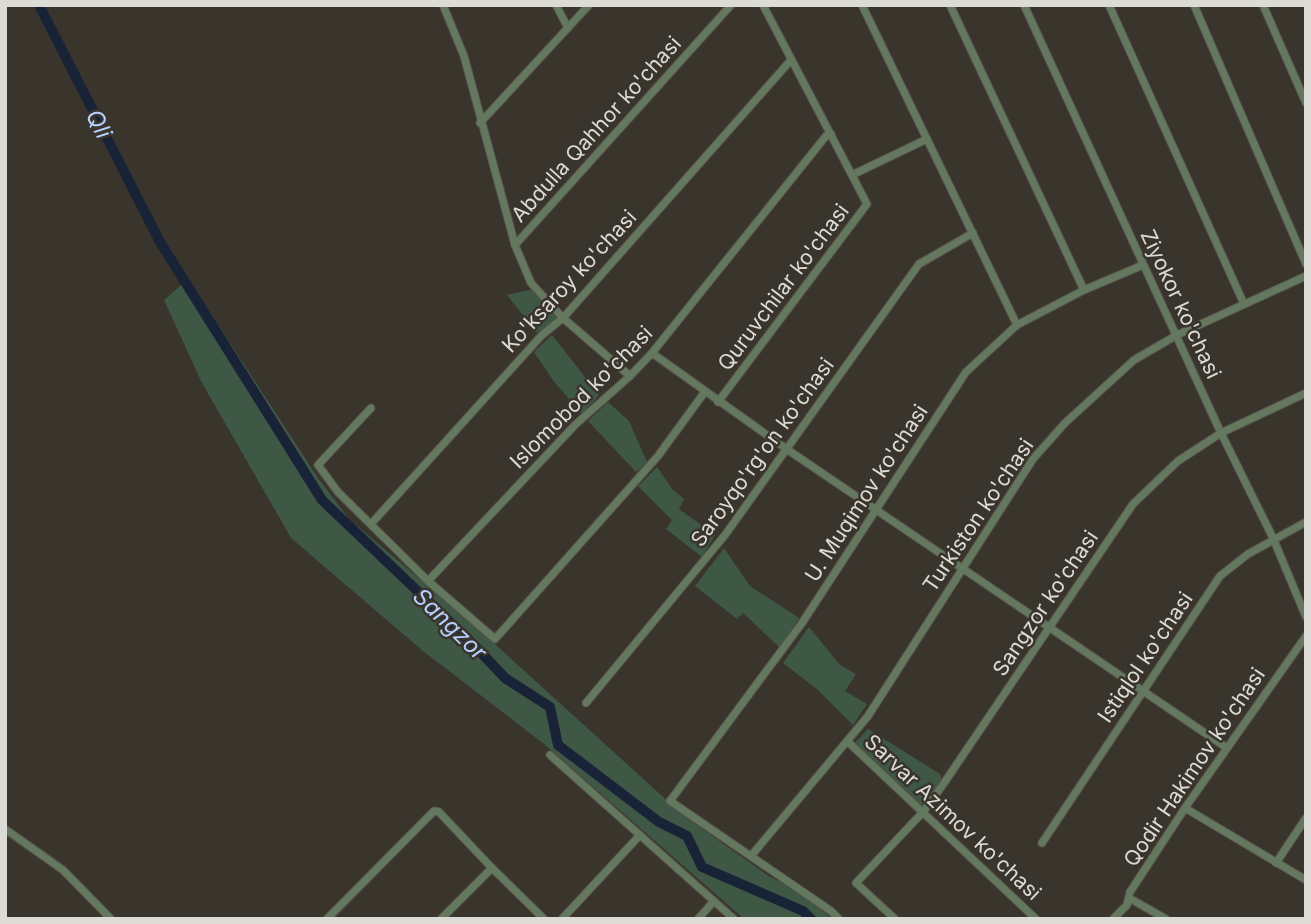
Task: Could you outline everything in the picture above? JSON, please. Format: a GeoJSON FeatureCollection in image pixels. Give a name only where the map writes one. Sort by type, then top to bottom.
{"type":"FeatureCollection","features":[{"type":"Feature","properties":{"kind":"street"},"geometry":{"type":"LineString","coordinates":[[443,5],[464,55],[515,244],[531,283],[563,318],[630,376]]}},
{"type":"Feature","properties":{"kind":"street"},"geometry":{"type":"LineString","coordinates":[[556,5],[568,28]]}},
{"type":"Feature","properties":{"kind":"street"},"geometry":{"type":"LineString","coordinates":[[481,123],[589,5]]}},
{"type":"Feature","properties":{"kind":"street","name":"Abdulla Qahhor ko'chasi"},"geometry":{"type":"LineString","coordinates":[[515,244],[731,5]]}},
{"type":"Feature","properties":{"kind":"street","name":"Quruvchilar ko'chasi"},"geometry":{"type":"LineString","coordinates":[[718,402],[867,204],[762,5]]}},
{"type":"Feature","properties":{"kind":"street"},"geometry":{"type":"LineString","coordinates":[[862,5],[1017,325]]}},
{"type":"Feature","properties":{"kind":"street"},"geometry":{"type":"LineString","coordinates":[[950,5],[1084,290]]}},
{"type":"Feature","properties":{"kind":"street","name":"Ziyokor ko'chasi"},"geometry":{"type":"LineString","coordinates":[[1024,5],[1221,433],[1273,538],[1306,617]]}},
{"type":"Feature","properties":{"kind":"street"},"geometry":{"type":"LineString","coordinates":[[1109,5],[1244,304]]}},
{"type":"Feature","properties":{"kind":"street"},"geometry":{"type":"LineString","coordinates":[[1194,5],[1306,264]]}},
{"type":"Feature","properties":{"kind":"street"},"geometry":{"type":"LineString","coordinates":[[1264,5],[1306,103]]}},
{"type":"Feature","properties":{"kind":"street","name":"Ko'ksaroy ko'chasi"},"geometry":{"type":"LineString","coordinates":[[371,524],[542,335],[563,318],[791,60]]}},
{"type":"Feature","properties":{"kind":"street","name":"Islomobod ko'chasi"},"geometry":{"type":"LineString","coordinates":[[428,581],[575,425],[652,353],[826,136],[831,134]]}},
{"type":"Feature","properties":{"kind":"street"},"geometry":{"type":"LineString","coordinates":[[852,175],[927,139]]}},
{"type":"Feature","properties":{"kind":"street","name":"Saroyqo'rg'on ko'chasi"},"geometry":{"type":"LineString","coordinates":[[586,704],[725,535],[919,264],[973,233]]}},
{"type":"Feature","properties":{"kind":"street","name":"U. Muqimov ko'chasi"},"geometry":{"type":"LineString","coordinates":[[751,856],[670,802],[802,623],[966,372],[1017,325],[1084,290],[1143,265]]}},
{"type":"Feature","properties":{"kind":"street","name":"Turkiston ko'chasi"},"geometry":{"type":"LineString","coordinates":[[751,856],[867,716],[1033,459],[1065,423],[1134,360],[1177,335],[1306,276]]}},
{"type":"Feature","properties":{"kind":"street"},"geometry":{"type":"LineString","coordinates":[[652,353],[704,393],[1227,748]]}},
{"type":"Feature","properties":{"kind":"street","name":"Quruvchilar ko'chasi"},"geometry":{"type":"LineString","coordinates":[[428,581],[495,639],[658,456],[704,393]]}},
{"type":"Feature","properties":{"kind":"street","name":"Sangzor ko'chasi"},"geometry":{"type":"LineString","coordinates":[[895,919],[856,883],[923,812],[1133,504],[1178,461],[1221,433],[1306,393]]}},
{"type":"Feature","properties":{"kind":"street"},"geometry":{"type":"LineString","coordinates":[[371,408],[318,465],[338,492],[428,581]]}},
{"type":"Feature","properties":{"kind":"street","name":"Istiqlol ko'chasi"},"geometry":{"type":"LineString","coordinates":[[1042,843],[1220,576],[1273,538],[1306,522]]}},
{"type":"Feature","properties":{"kind":"street","name":"Qodir Hakimov ko'chasi"},"geometry":{"type":"LineString","coordinates":[[1113,919],[1127,905],[1130,892],[1185,808],[1306,636]]}},
{"type":"Feature","properties":{"kind":"street","name":"Sarvar Azimov ko'chasi"},"geometry":{"type":"LineString","coordinates":[[847,741],[1036,919]]}},
{"type":"Feature","properties":{"kind":"street"},"geometry":{"type":"LineString","coordinates":[[550,755],[733,919]]}},
{"type":"Feature","properties":{"kind":"street"},"geometry":{"type":"LineString","coordinates":[[1185,808],[1306,880]]}},
{"type":"Feature","properties":{"kind":"street"},"geometry":{"type":"LineString","coordinates":[[327,919],[434,811],[439,812],[544,919]]}},
{"type":"Feature","properties":{"kind":"street"},"geometry":{"type":"LineString","coordinates":[[1276,863],[1306,818]]}},
{"type":"Feature","properties":{"kind":"street"},"geometry":{"type":"LineString","coordinates":[[5,829],[63,870],[111,919]]}},
{"type":"Feature","properties":{"kind":"street"},"geometry":{"type":"LineString","coordinates":[[562,919],[640,835]]}},
{"type":"Feature","properties":{"kind":"street"},"geometry":{"type":"LineString","coordinates":[[751,856],[839,919]]}},
{"type":"Feature","properties":{"kind":"street"},"geometry":{"type":"LineString","coordinates":[[441,919],[492,868]]}},
{"type":"Feature","properties":{"kind":"street"},"geometry":{"type":"LineString","coordinates":[[1129,898],[1166,919]]}},
{"type":"Feature","properties":{"kind":"street"},"geometry":{"type":"LineString","coordinates":[[698,919],[714,901]]}},
{"type":"Feature","properties":{"kind":"green space"},"geometry":{"type":"Polygon","coordinates":[[[188,279],[318,478],[349,519],[474,625],[683,815],[767,875],[794,889],[833,919],[744,919],[544,744],[423,651],[291,538],[201,381],[164,300],[188,279]]]}},
{"type":"Feature","properties":{"kind":"green space"},"geometry":{"type":"Polygon","coordinates":[[[534,289],[559,317],[537,333],[507,295],[534,289]]]}},
{"type":"Feature","properties":{"kind":"green space"},"geometry":{"type":"Polygon","coordinates":[[[552,335],[599,395],[582,414],[555,383],[534,352],[552,335]]]}},
{"type":"Feature","properties":{"kind":"green space"},"geometry":{"type":"Polygon","coordinates":[[[608,402],[629,421],[647,462],[636,472],[588,421],[608,402]]]}},
{"type":"Feature","properties":{"kind":"green space"},"geometry":{"type":"Polygon","coordinates":[[[657,467],[672,489],[684,499],[679,509],[715,535],[702,557],[666,529],[672,520],[638,486],[657,467]]]}},
{"type":"Feature","properties":{"kind":"green space"},"geometry":{"type":"Polygon","coordinates":[[[724,548],[750,586],[799,618],[780,648],[743,613],[737,619],[695,586],[724,548]]]}},
{"type":"Feature","properties":{"kind":"green space"},"geometry":{"type":"Polygon","coordinates":[[[809,627],[840,665],[856,674],[845,691],[867,704],[853,725],[818,690],[783,663],[809,627]]]}},
{"type":"Feature","properties":{"kind":"green space"},"geometry":{"type":"Polygon","coordinates":[[[868,729],[940,774],[942,780],[921,806],[854,744],[868,729]]]}},
{"type":"Feature","properties":{"kind":"waterway","name":"Sangzor"},"geometry":{"type":"LineString","coordinates":[[39,5],[160,242],[322,500],[505,678],[550,707],[558,745],[659,822],[687,836],[702,867],[803,911],[811,919]]}},
{"type":"Feature","properties":{"kind":"water label","name":"Qli"},"geometry":{"type":"Point","coordinates":[99,124]}}]}
